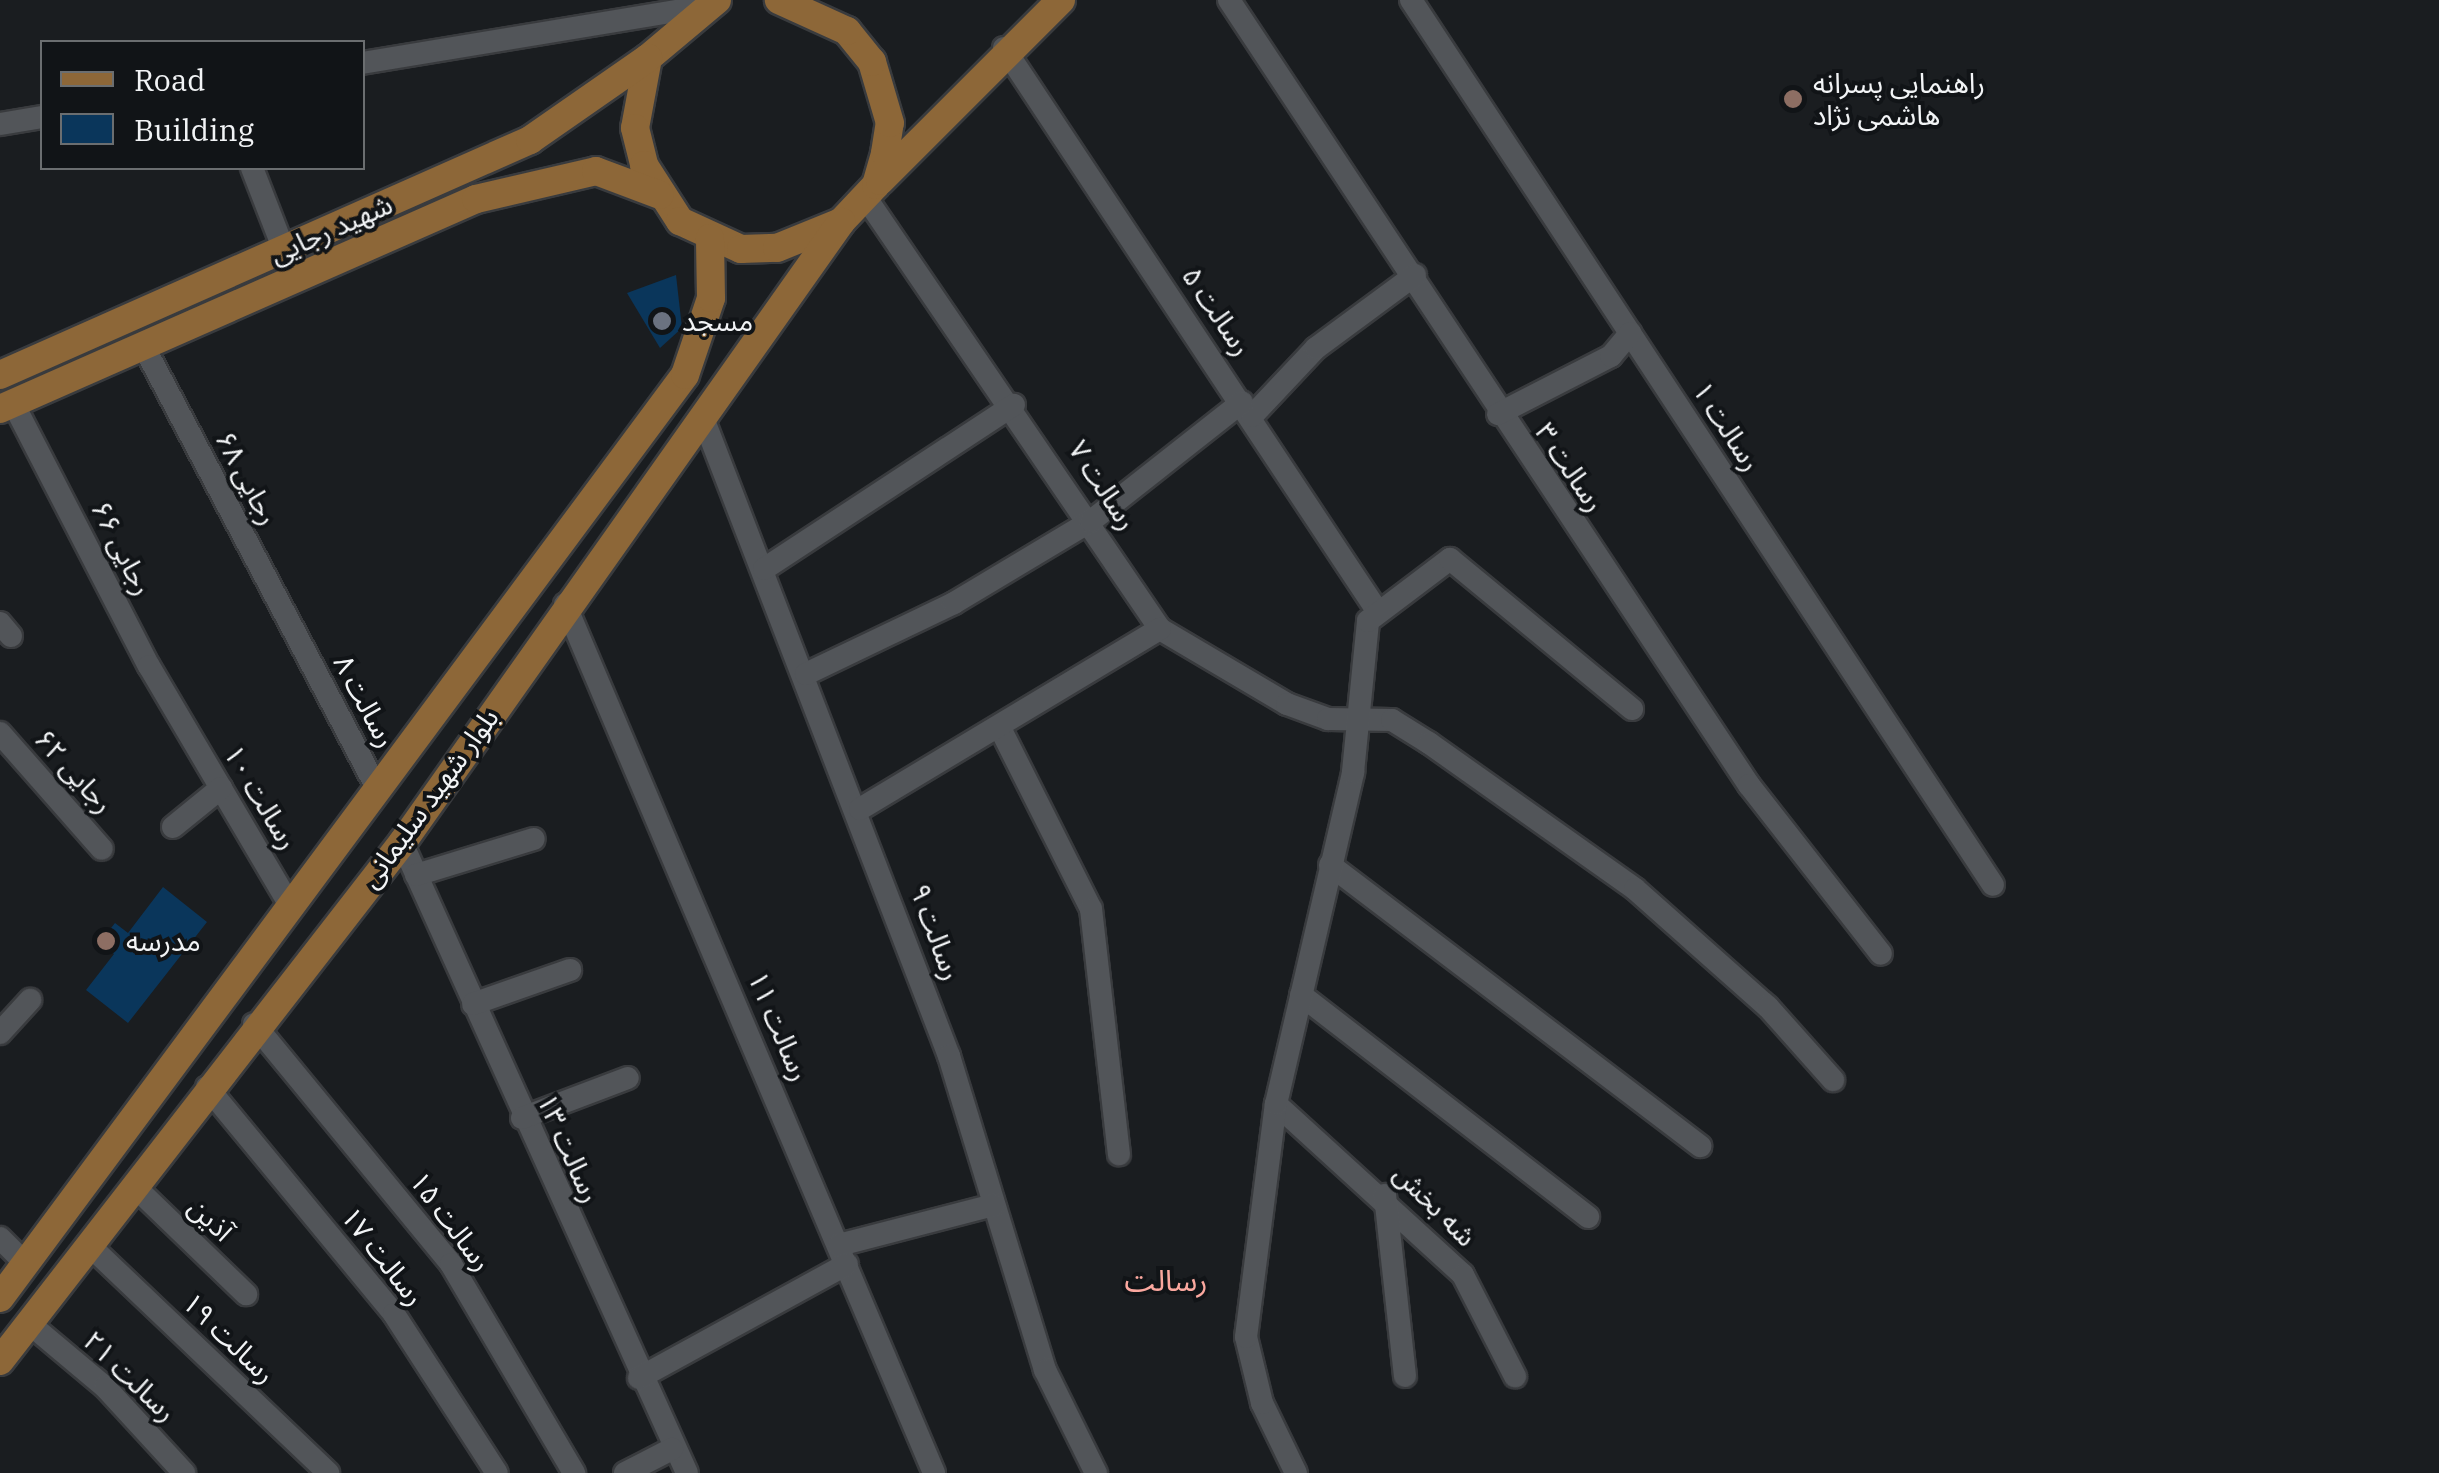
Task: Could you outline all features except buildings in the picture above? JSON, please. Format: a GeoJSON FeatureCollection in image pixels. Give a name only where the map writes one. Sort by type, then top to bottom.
{"type":"FeatureCollection","features":[{"type":"Feature","properties":{"kind":"main road"},"geometry":{"type":"LineString","coordinates":[[778,0],[847,31],[872,62],[890,124],[870,192]]}},
{"type":"Feature","properties":{"kind":"main road"},"geometry":{"type":"LineString","coordinates":[[648,58],[636,128],[660,195],[710,238],[777,248],[840,222],[1004,48],[1061,0]]}},
{"type":"Feature","properties":{"kind":"main road","name":"شهید رجایی"},"geometry":{"type":"LineString","coordinates":[[0,375],[530,140],[648,58],[708,4]]}},
{"type":"Feature","properties":{"kind":"main road","name":"شهید رجایی"},"geometry":{"type":"LineString","coordinates":[[6,406],[476,199],[548,178],[596,171],[660,195]]}},
{"type":"Feature","properties":{"kind":"main road","name":"بلوار شهید سلیمانی"},"geometry":{"type":"LineString","coordinates":[[0,1362],[254,1024],[402,844],[565,604],[703,418],[840,222]]}},
{"type":"Feature","properties":{"kind":"main road","name":"بلوار شهید سلیمانی"},"geometry":{"type":"LineString","coordinates":[[0,1298],[685,375],[711,298],[710,238]]}},
{"type":"Feature","properties":{"kind":"street","name":"رسالت ۳"},"geometry":{"type":"LineString","coordinates":[[1229,0],[1415,275],[1498,414],[1749,785],[1881,954]]}},
{"type":"Feature","properties":{"kind":"street","name":"رسالت ۱"},"geometry":{"type":"LineString","coordinates":[[1411,0],[1994,885]]}},
{"type":"Feature","properties":{"kind":"street"},"geometry":{"type":"LineString","coordinates":[[365,62],[708,4]]}},
{"type":"Feature","properties":{"kind":"street","name":"رسالت ۵"},"geometry":{"type":"LineString","coordinates":[[1004,48],[1247,409],[1376,609]]}},
{"type":"Feature","properties":{"kind":"street"},"geometry":{"type":"LineString","coordinates":[[0,124],[40,117]]}},
{"type":"Feature","properties":{"kind":"street"},"geometry":{"type":"LineString","coordinates":[[253,170],[284,250]]}},
{"type":"Feature","properties":{"kind":"street","name":"رسالت ۷"},"geometry":{"type":"LineString","coordinates":[[870,192],[1160,629],[1287,704],[1328,719],[1355,714],[1392,720],[1634,889],[1768,1007],[1833,1080]]}},
{"type":"Feature","properties":{"kind":"street"},"geometry":{"type":"LineString","coordinates":[[806,674],[954,604],[1092,522],[1247,409],[1306,358],[1415,275]]}},
{"type":"Feature","properties":{"kind":"street"},"geometry":{"type":"LineString","coordinates":[[1498,414],[1612,356],[1630,333]]}},
{"type":"Feature","properties":{"kind":"street","name":"رجایی ۶۸"},"geometry":{"type":"LineString","coordinates":[[143,345],[298,640]]}},
{"type":"Feature","properties":{"kind":"street"},"geometry":{"type":"LineString","coordinates":[[764,569],[1014,404]]}},
{"type":"Feature","properties":{"kind":"street","name":"رجایی ۶۶"},"geometry":{"type":"LineString","coordinates":[[6,406],[180,719]]}},
{"type":"Feature","properties":{"kind":"street","name":"رسالت ۹"},"geometry":{"type":"LineString","coordinates":[[703,418],[860,809],[994,1205],[1045,1370],[1096,1473]]}},
{"type":"Feature","properties":{"kind":"street"},"geometry":{"type":"LineString","coordinates":[[1296,1473],[1262,1404],[1246,1338],[1276,1104],[1353,772],[1355,714],[1376,609],[1450,559],[1632,709]]}},
{"type":"Feature","properties":{"kind":"street","name":"رسالت ۱۱"},"geometry":{"type":"LineString","coordinates":[[565,604],[934,1473]]}},
{"type":"Feature","properties":{"kind":"street"},"geometry":{"type":"LineString","coordinates":[[860,809],[1002,732],[1160,629]]}},
{"type":"Feature","properties":{"kind":"street","name":"رسالت ۸"},"geometry":{"type":"LineString","coordinates":[[298,640],[378,790]]}},
{"type":"Feature","properties":{"kind":"street","name":"رسالت ۱۰"},"geometry":{"type":"LineString","coordinates":[[180,719],[291,906]]}},
{"type":"Feature","properties":{"kind":"street"},"geometry":{"type":"LineString","coordinates":[[1002,732],[1091,909],[1119,1154]]}},
{"type":"Feature","properties":{"kind":"street","name":"رجایی ۶۲"},"geometry":{"type":"LineString","coordinates":[[0,733],[102,849]]}},
{"type":"Feature","properties":{"kind":"street"},"geometry":{"type":"LineString","coordinates":[[174,827],[221,788]]}},
{"type":"Feature","properties":{"kind":"street"},"geometry":{"type":"LineString","coordinates":[[416,876],[534,839]]}},
{"type":"Feature","properties":{"kind":"street","name":"رسالت ۱۳"},"geometry":{"type":"LineString","coordinates":[[402,844],[639,1378],[672,1449],[688,1473]]}},
{"type":"Feature","properties":{"kind":"street"},"geometry":{"type":"LineString","coordinates":[[1330,865],[1700,1146]]}},
{"type":"Feature","properties":{"kind":"street"},"geometry":{"type":"LineString","coordinates":[[472,1004],[570,970]]}},
{"type":"Feature","properties":{"kind":"street"},"geometry":{"type":"LineString","coordinates":[[1301,995],[1588,1217]]}},
{"type":"Feature","properties":{"kind":"street"},"geometry":{"type":"LineString","coordinates":[[0,1032],[30,1000]]}},
{"type":"Feature","properties":{"kind":"street","name":"رسالت ۱۵"},"geometry":{"type":"LineString","coordinates":[[254,1024],[451,1264],[574,1473]]}},
{"type":"Feature","properties":{"kind":"street"},"geometry":{"type":"LineString","coordinates":[[522,1118],[628,1078]]}},
{"type":"Feature","properties":{"kind":"street","name":"رسالت ۱۷"},"geometry":{"type":"LineString","coordinates":[[207,1087],[394,1314],[497,1473]]}},
{"type":"Feature","properties":{"kind":"street","name":"شه بخش"},"geometry":{"type":"LineString","coordinates":[[1276,1104],[1385,1194],[1463,1275],[1516,1376]]}},
{"type":"Feature","properties":{"kind":"street","name":"آذین"},"geometry":{"type":"LineString","coordinates":[[134,1186],[246,1294]]}},
{"type":"Feature","properties":{"kind":"street"},"geometry":{"type":"LineString","coordinates":[[1385,1194],[1405,1376]]}},
{"type":"Feature","properties":{"kind":"street"},"geometry":{"type":"LineString","coordinates":[[639,1378],[843,1255],[994,1205]]}},
{"type":"Feature","properties":{"kind":"street"},"geometry":{"type":"LineString","coordinates":[[0,1238],[26,1264]]}},
{"type":"Feature","properties":{"kind":"street","name":"رسالت ۱۹"},"geometry":{"type":"LineString","coordinates":[[90,1246],[328,1473]]}},
{"type":"Feature","properties":{"kind":"street","name":"رسالت ۲۱"},"geometry":{"type":"LineString","coordinates":[[31,1325],[105,1387],[184,1473]]}},
{"type":"Feature","properties":{"kind":"street"},"geometry":{"type":"LineString","coordinates":[[625,1473],[672,1449]]}},
{"type":"Feature","properties":{"kind":"place","name":"راهنمایی پسرانه هاشمی نژاد"},"geometry":{"type":"Point","coordinates":[1793,99]}},
{"type":"Feature","properties":{"kind":"place","name":"مسجد"},"geometry":{"type":"Point","coordinates":[662,321]}},
{"type":"Feature","properties":{"kind":"place","name":"مدرسه"},"geometry":{"type":"Point","coordinates":[106,941]}},
{"type":"Feature","properties":{"kind":"district","name":"رسالت"},"geometry":{"type":"Point","coordinates":[1166,1280]}}]}
